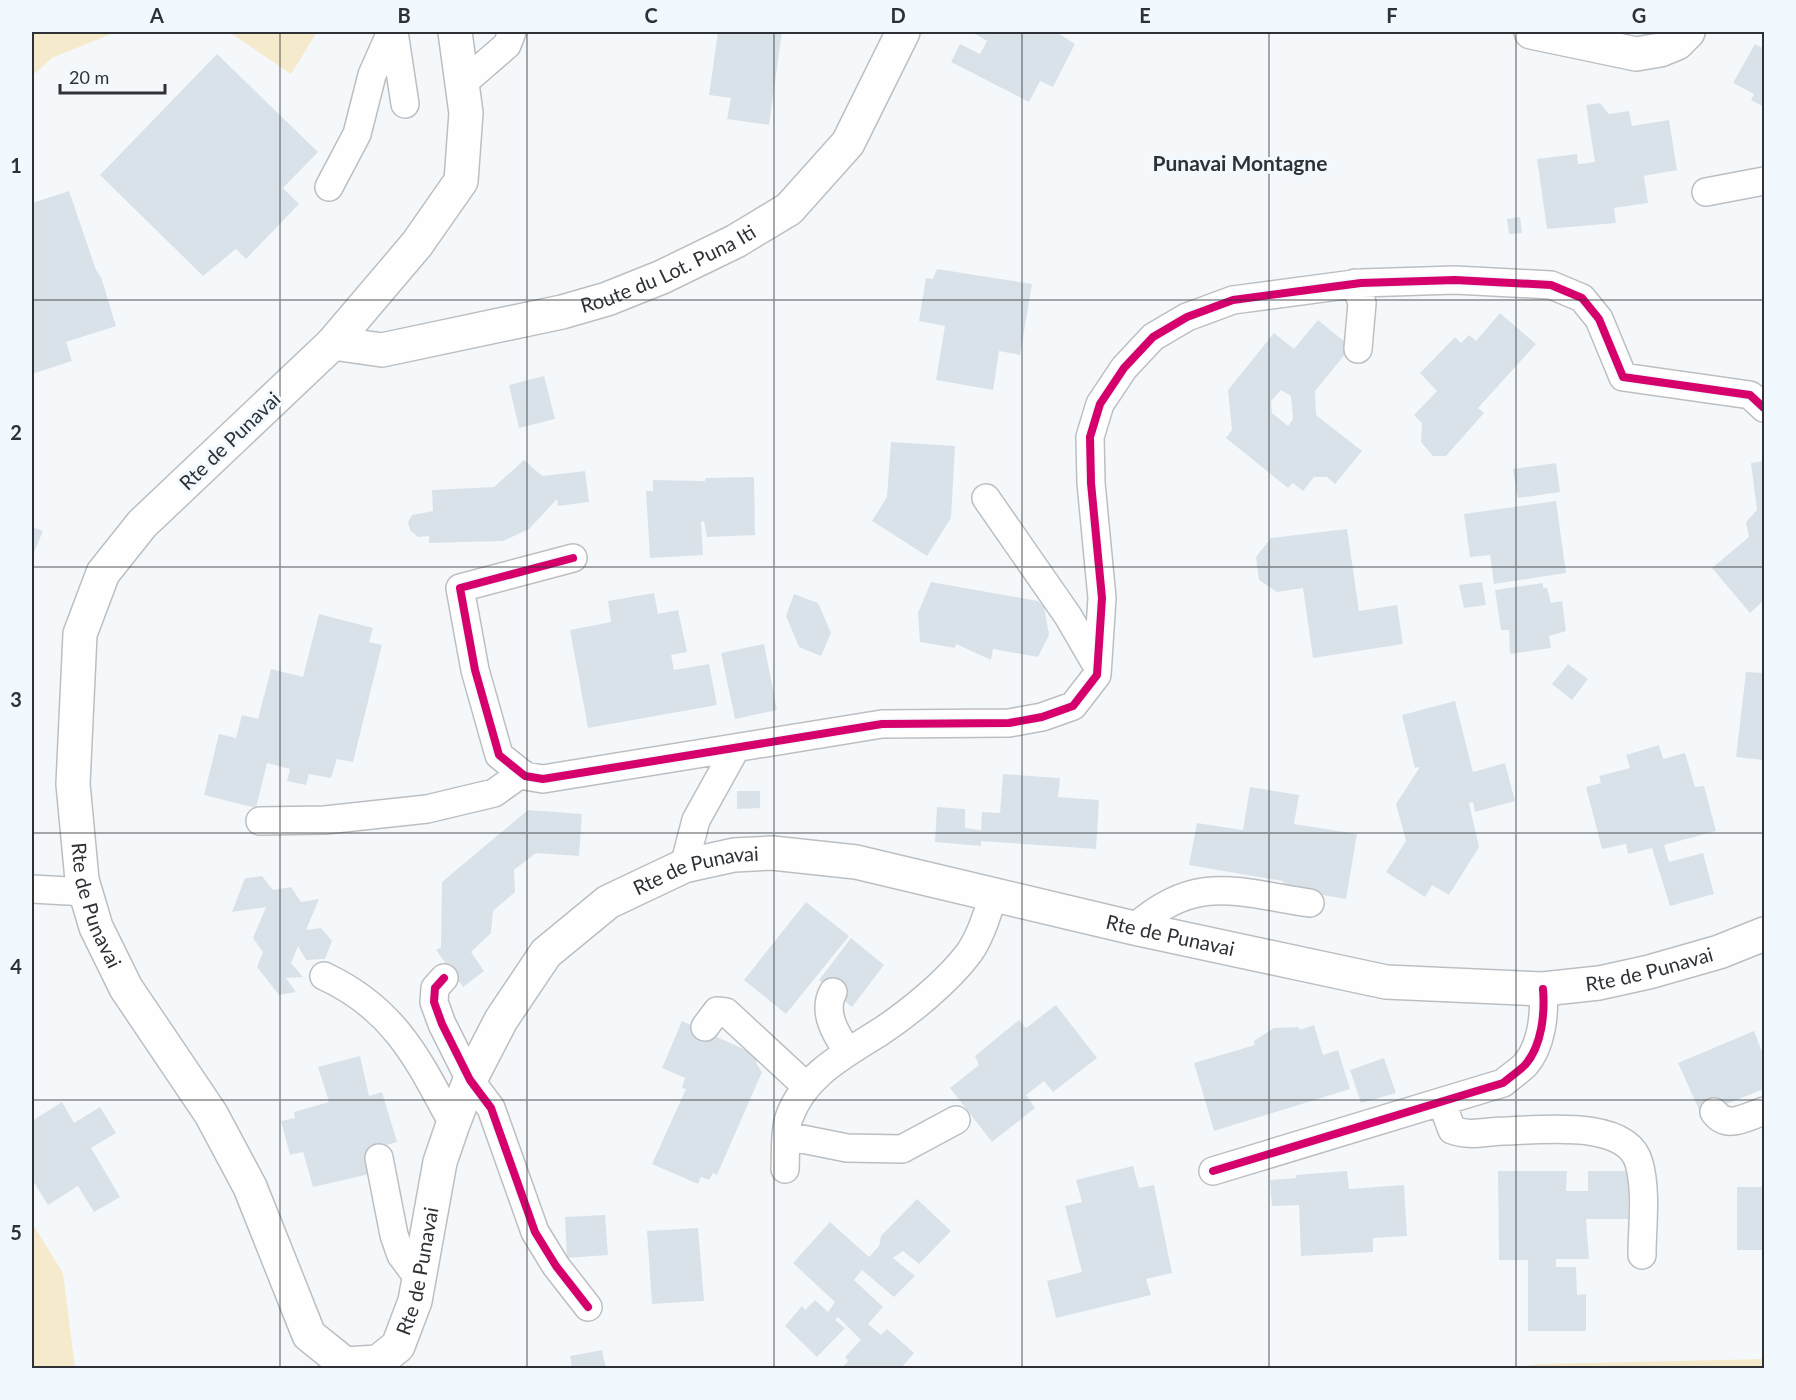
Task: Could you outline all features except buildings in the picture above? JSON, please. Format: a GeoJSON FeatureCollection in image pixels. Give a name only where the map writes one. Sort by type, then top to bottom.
{"type":"FeatureCollection","features":[{"type":"Feature","properties":{"kind":"main road","name":"Rte de Punavai"},"geometry":{"type":"LineString","coordinates":[[454,32],[466,113],[461,181],[417,244],[333,343],[142,524],[103,573],[80,634],[73,784],[82,880],[96,927],[126,988],[211,1114],[250,1187],[309,1335],[345,1364],[378,1362],[398,1346],[415,1301],[440,1162],[453,1124],[470,1080],[501,1020],[546,953],[608,902],[684,866],[734,855],[777,854],[855,862],[1134,928],[1386,982],[1543,989],[1599,983],[1649,972],[1719,952],[1764,934]]}},
{"type":"Feature","properties":{"kind":"main road","name":"Route du Lot. Puna Iti"},"geometry":{"type":"LineString","coordinates":[[333,343],[382,350],[562,312],[608,300],[736,241],[789,209],[848,142],[903,32]]}},
{"type":"Feature","properties":{"kind":"main road"},"geometry":{"type":"LineString","coordinates":[[1531,32],[1636,54],[1660,50],[1677,43],[1688,32]]}},
{"type":"Feature","properties":{"kind":"street"},"geometry":{"type":"LineString","coordinates":[[393,32],[405,104]]}},
{"type":"Feature","properties":{"kind":"street"},"geometry":{"type":"LineString","coordinates":[[329,187],[357,134],[372,75],[393,32]]}},
{"type":"Feature","properties":{"kind":"street"},"geometry":{"type":"LineString","coordinates":[[462,84],[507,45],[512,32]]}},
{"type":"Feature","properties":{"kind":"street"},"geometry":{"type":"LineString","coordinates":[[1706,192],[1764,181]]}},
{"type":"Feature","properties":{"kind":"street"},"geometry":{"type":"LineString","coordinates":[[573,558],[460,588],[475,670],[499,755],[522,773],[543,779],[570,777],[652,760],[882,724],[1009,723],[1042,717],[1073,706],[1097,675],[1102,598],[1091,483],[1090,437],[1100,404],[1124,368],[1153,337],[1187,317],[1233,300],[1355,283],[1455,280],[1551,285],[1582,298],[1599,319],[1623,377],[1760,400]]}},
{"type":"Feature","properties":{"kind":"street"},"geometry":{"type":"LineString","coordinates":[[1355,283],[1362,303],[1358,350]]}},
{"type":"Feature","properties":{"kind":"street"},"geometry":{"type":"LineString","coordinates":[[986,498],[1068,616],[1097,666]]}},
{"type":"Feature","properties":{"kind":"street"},"geometry":{"type":"LineString","coordinates":[[684,866],[696,820],[736,748]]}},
{"type":"Feature","properties":{"kind":"street"},"geometry":{"type":"LineString","coordinates":[[260,821],[325,820],[427,809],[494,793],[522,773]]}},
{"type":"Feature","properties":{"kind":"street"},"geometry":{"type":"LineString","coordinates":[[32,890],[86,892]]}},
{"type":"Feature","properties":{"kind":"street"},"geometry":{"type":"LineString","coordinates":[[1134,928],[1156,908],[1195,892],[1220,890],[1310,903]]}},
{"type":"Feature","properties":{"kind":"street"},"geometry":{"type":"LineString","coordinates":[[785,1168],[788,1120],[806,1086],[847,1051],[881,1031],[929,994],[969,953],[986,919],[994,894]]}},
{"type":"Feature","properties":{"kind":"street"},"geometry":{"type":"LineString","coordinates":[[324,976],[349,988],[380,1010],[395,1028],[453,1124]]}},
{"type":"Feature","properties":{"kind":"street"},"geometry":{"type":"LineString","coordinates":[[444,978],[435,988],[434,1002],[452,1047],[470,1080],[491,1108],[535,1232],[556,1266],[588,1307]]}},
{"type":"Feature","properties":{"kind":"street"},"geometry":{"type":"LineString","coordinates":[[1213,1172],[1503,1083],[1526,1064],[1539,1037],[1545,1006],[1543,989]]}},
{"type":"Feature","properties":{"kind":"street"},"geometry":{"type":"LineString","coordinates":[[833,992],[829,1007],[830,1019],[847,1051]]}},
{"type":"Feature","properties":{"kind":"street"},"geometry":{"type":"LineString","coordinates":[[705,1027],[717,1011],[726,1012],[806,1086]]}},
{"type":"Feature","properties":{"kind":"street"},"geometry":{"type":"LineString","coordinates":[[1442,1103],[1452,1130],[1466,1135],[1498,1131],[1575,1129],[1606,1134],[1625,1142],[1639,1162],[1643,1191],[1642,1255]]}},
{"type":"Feature","properties":{"kind":"street"},"geometry":{"type":"LineString","coordinates":[[1714,1112],[1720,1120],[1727,1123],[1764,1112]]}},
{"type":"Feature","properties":{"kind":"street"},"geometry":{"type":"LineString","coordinates":[[788,1136],[847,1148],[902,1149],[956,1120]]}},
{"type":"Feature","properties":{"kind":"street"},"geometry":{"type":"LineString","coordinates":[[380,1158],[394,1235],[401,1255],[419,1279]]}},
{"type":"Feature","properties":{"kind":"shaded area"},"geometry":{"type":"Polygon","coordinates":[[[32,32],[116,32],[52,58],[32,76],[32,32]]]}},
{"type":"Feature","properties":{"kind":"shaded area"},"geometry":{"type":"Polygon","coordinates":[[[229,32],[317,32],[291,74],[229,32]]]}},
{"type":"Feature","properties":{"kind":"shaded area"},"geometry":{"type":"Polygon","coordinates":[[[32,1223],[63,1273],[75,1368],[32,1368],[32,1223]]]}},
{"type":"Feature","properties":{"kind":"shaded area"},"geometry":{"type":"Polygon","coordinates":[[[1764,1359],[1764,1368],[1508,1368],[1541,1364],[1764,1359]]]}},
{"type":"Feature","properties":{"kind":"cycle path"},"geometry":{"type":"LineString","coordinates":[[573,558],[460,588],[475,670],[499,755],[525,776],[543,779],[882,724],[1009,723],[1042,717],[1073,706],[1097,675],[1102,598],[1091,483],[1090,437],[1100,404],[1124,368],[1153,337],[1187,317],[1233,300],[1361,283],[1455,280],[1551,285],[1582,298],[1599,319],[1623,377],[1750,395],[1764,408]]}},
{"type":"Feature","properties":{"kind":"cycle path"},"geometry":{"type":"LineString","coordinates":[[444,978],[435,988],[434,1002],[442,1024],[470,1080],[491,1108],[535,1232],[556,1266],[588,1307]]}},
{"type":"Feature","properties":{"kind":"cycle path"},"geometry":{"type":"LineString","coordinates":[[1213,1171],[1503,1083],[1525,1065],[1539,1039],[1543,1019],[1543,989]]}},
{"type":"Feature","properties":{"kind":"district","name":"Punavai Montagne"},"geometry":{"type":"Point","coordinates":[1240,164]}}]}
